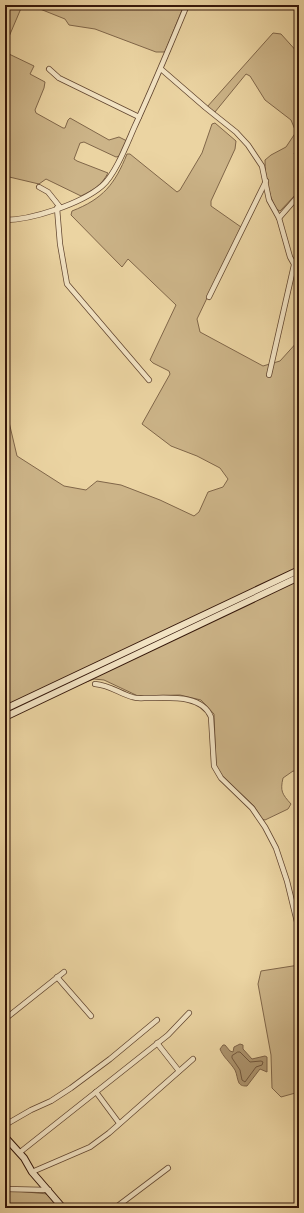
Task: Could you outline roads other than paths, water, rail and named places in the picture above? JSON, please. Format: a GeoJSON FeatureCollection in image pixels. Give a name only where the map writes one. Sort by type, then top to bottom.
{"type":"FeatureCollection","features":[{"type":"Feature","properties":{"kind":"main road"},"geometry":{"type":"LineString","coordinates":[[5,709],[299,570]]}},
{"type":"Feature","properties":{"kind":"main road"},"geometry":{"type":"LineString","coordinates":[[5,717],[299,578]]}},
{"type":"Feature","properties":{"kind":"main road"},"geometry":{"type":"LineString","coordinates":[[5,1137],[19,1153],[32,1172],[63,1208]]}},
{"type":"Feature","properties":{"kind":"street"},"geometry":{"type":"LineString","coordinates":[[5,220],[19,220],[76,202],[103,186],[123,153],[161,69],[187,5]]}},
{"type":"Feature","properties":{"kind":"street"},"geometry":{"type":"LineString","coordinates":[[49,69],[59,78],[139,117]]}},
{"type":"Feature","properties":{"kind":"street"},"geometry":{"type":"LineString","coordinates":[[161,69],[244,139],[262,166],[269,200],[279,218],[294,265],[299,273]]}},
{"type":"Feature","properties":{"kind":"street"},"geometry":{"type":"LineString","coordinates":[[209,297],[266,181]]}},
{"type":"Feature","properties":{"kind":"street"},"geometry":{"type":"LineString","coordinates":[[39,187],[48,192],[58,208],[60,244],[67,284],[149,380]]}},
{"type":"Feature","properties":{"kind":"street"},"geometry":{"type":"LineString","coordinates":[[279,218],[299,195]]}},
{"type":"Feature","properties":{"kind":"street"},"geometry":{"type":"LineString","coordinates":[[269,375],[294,265]]}},
{"type":"Feature","properties":{"kind":"street"},"geometry":{"type":"LineString","coordinates":[[95,684],[111,687],[133,698],[168,698],[190,701],[203,706],[209,711],[211,717],[214,766],[221,778],[252,808],[265,827],[276,848],[287,881],[299,930]]}},
{"type":"Feature","properties":{"kind":"street"},"geometry":{"type":"LineString","coordinates":[[5,1019],[64,972]]}},
{"type":"Feature","properties":{"kind":"street"},"geometry":{"type":"LineString","coordinates":[[57,977],[91,1016]]}},
{"type":"Feature","properties":{"kind":"street"},"geometry":{"type":"LineString","coordinates":[[19,1153],[157,1043],[178,1025],[188,1013]]}},
{"type":"Feature","properties":{"kind":"street"},"geometry":{"type":"LineString","coordinates":[[5,1125],[31,1110],[52,1101],[71,1088],[110,1059],[157,1020]]}},
{"type":"Feature","properties":{"kind":"street"},"geometry":{"type":"LineString","coordinates":[[157,1043],[179,1071]]}},
{"type":"Feature","properties":{"kind":"street"},"geometry":{"type":"LineString","coordinates":[[32,1172],[90,1147],[120,1123],[193,1059]]}},
{"type":"Feature","properties":{"kind":"street"},"geometry":{"type":"LineString","coordinates":[[96,1092],[120,1123]]}},
{"type":"Feature","properties":{"kind":"street"},"geometry":{"type":"LineString","coordinates":[[115,1208],[168,1168]]}},
{"type":"Feature","properties":{"kind":"street"},"geometry":{"type":"LineString","coordinates":[[5,1189],[49,1190]]}},
{"type":"Feature","properties":{"kind":"water"},"geometry":{"type":"Polygon","coordinates":[[[240,1044],[243,1045],[243,1049],[252,1059],[265,1056],[267,1057],[267,1072],[260,1069],[247,1086],[239,1083],[235,1070],[220,1049],[223,1045],[225,1045],[230,1051],[233,1052],[234,1047],[240,1044]]]}}]}
